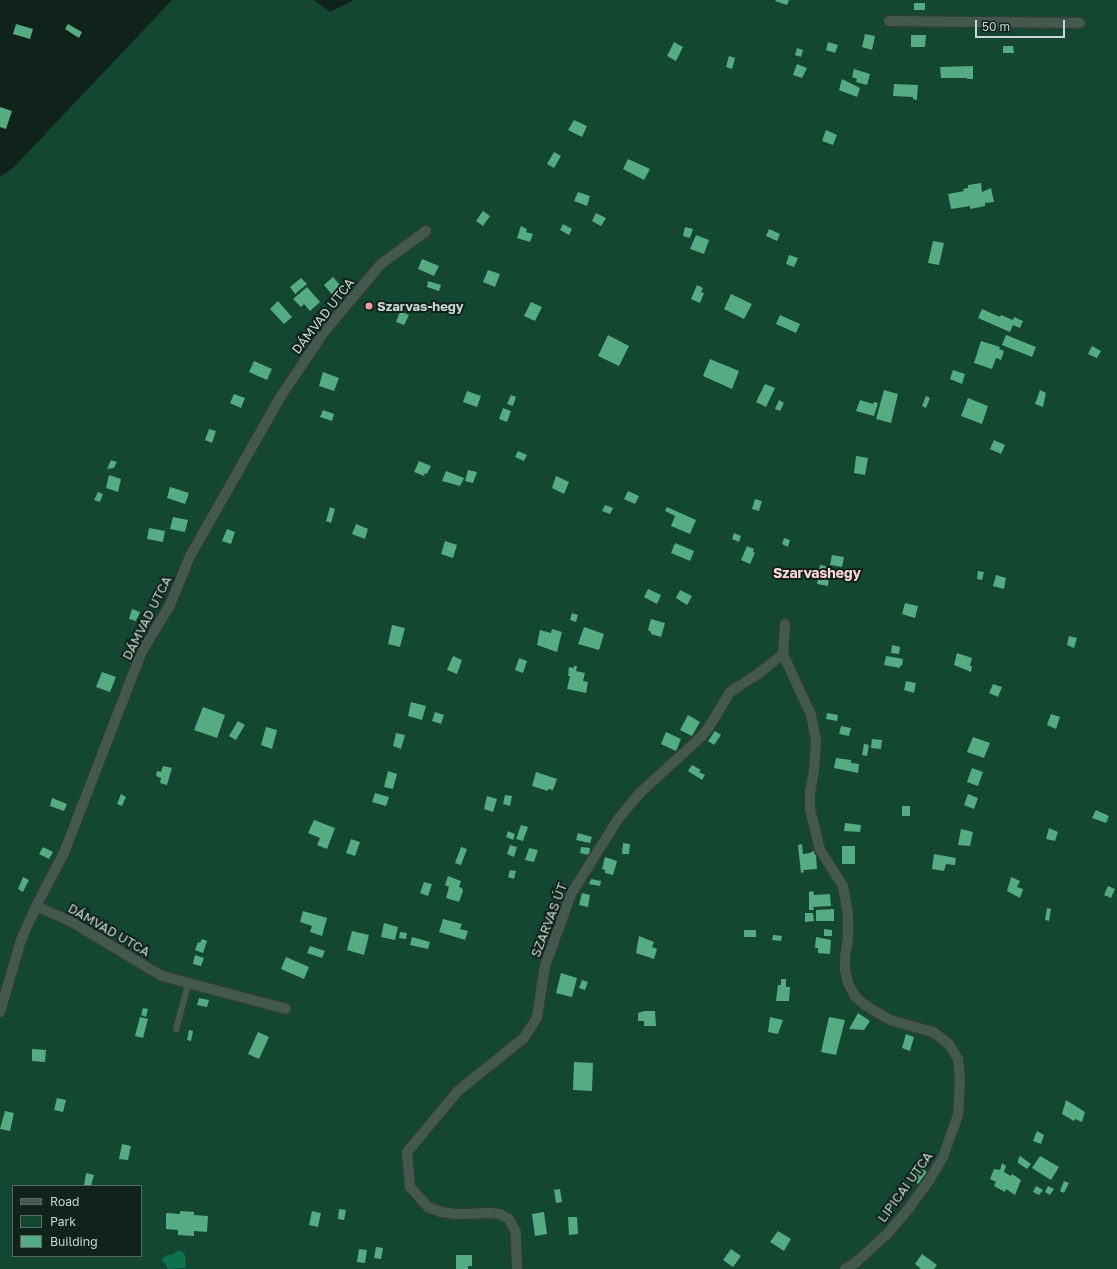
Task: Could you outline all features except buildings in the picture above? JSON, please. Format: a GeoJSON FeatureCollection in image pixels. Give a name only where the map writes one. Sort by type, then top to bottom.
{"type":"FeatureCollection","features":[{"type":"Feature","properties":{"kind":"street"},"geometry":{"type":"LineString","coordinates":[[889,21],[1080,22]]}},
{"type":"Feature","properties":{"kind":"street","name":"DÁMVAD UTCA"},"geometry":{"type":"LineString","coordinates":[[286,1009],[162,976],[70,921],[36,906],[64,853],[142,653],[170,605],[194,550],[281,396],[324,332],[381,264],[426,231]]}},
{"type":"Feature","properties":{"kind":"street"},"geometry":{"type":"LineString","coordinates":[[783,654],[785,624]]}},
{"type":"Feature","properties":{"kind":"street","name":"SZARVAS ÚT"},"geometry":{"type":"LineString","coordinates":[[517,1269],[516,1232],[509,1219],[500,1214],[456,1214],[441,1212],[428,1206],[419,1199],[410,1187],[407,1152],[458,1091],[524,1038],[538,1017],[545,966],[571,894],[618,819],[641,792],[702,736],[730,692],[759,673],[783,654]]}},
{"type":"Feature","properties":{"kind":"street","name":"LIPICAI UTCA"},"geometry":{"type":"LineString","coordinates":[[783,654],[811,715],[816,741],[814,770],[810,792],[810,809],[820,850],[842,886],[848,916],[845,970],[848,983],[855,996],[865,1005],[890,1020],[932,1032],[949,1044],[958,1059],[960,1079],[958,1115],[943,1157],[930,1179],[910,1207],[887,1234],[855,1263],[845,1269]]}},
{"type":"Feature","properties":{"kind":"street"},"geometry":{"type":"LineString","coordinates":[[0,1012],[21,940],[36,906]]}},
{"type":"Feature","properties":{"kind":"lane"},"geometry":{"type":"LineString","coordinates":[[176,1030],[188,984]]}},
{"type":"Feature","properties":{"kind":"green space"},"geometry":{"type":"Polygon","coordinates":[[[172,0],[314,0],[330,12],[354,0],[1117,0],[1117,1269],[0,1269],[0,177],[14,167],[172,0]]]}},
{"type":"Feature","properties":{"kind":"shaded area"},"geometry":{"type":"Polygon","coordinates":[[[178,1251],[182,1251],[185,1255],[186,1268],[168,1269],[162,1259],[167,1255],[171,1255],[178,1251]]]}},
{"type":"Feature","properties":{"kind":"place","name":"Szarvas-hegy"},"geometry":{"type":"Point","coordinates":[369,306]}},
{"type":"Feature","properties":{"kind":"district","name":"Szarvashegy"},"geometry":{"type":"Point","coordinates":[817,573]}}]}
